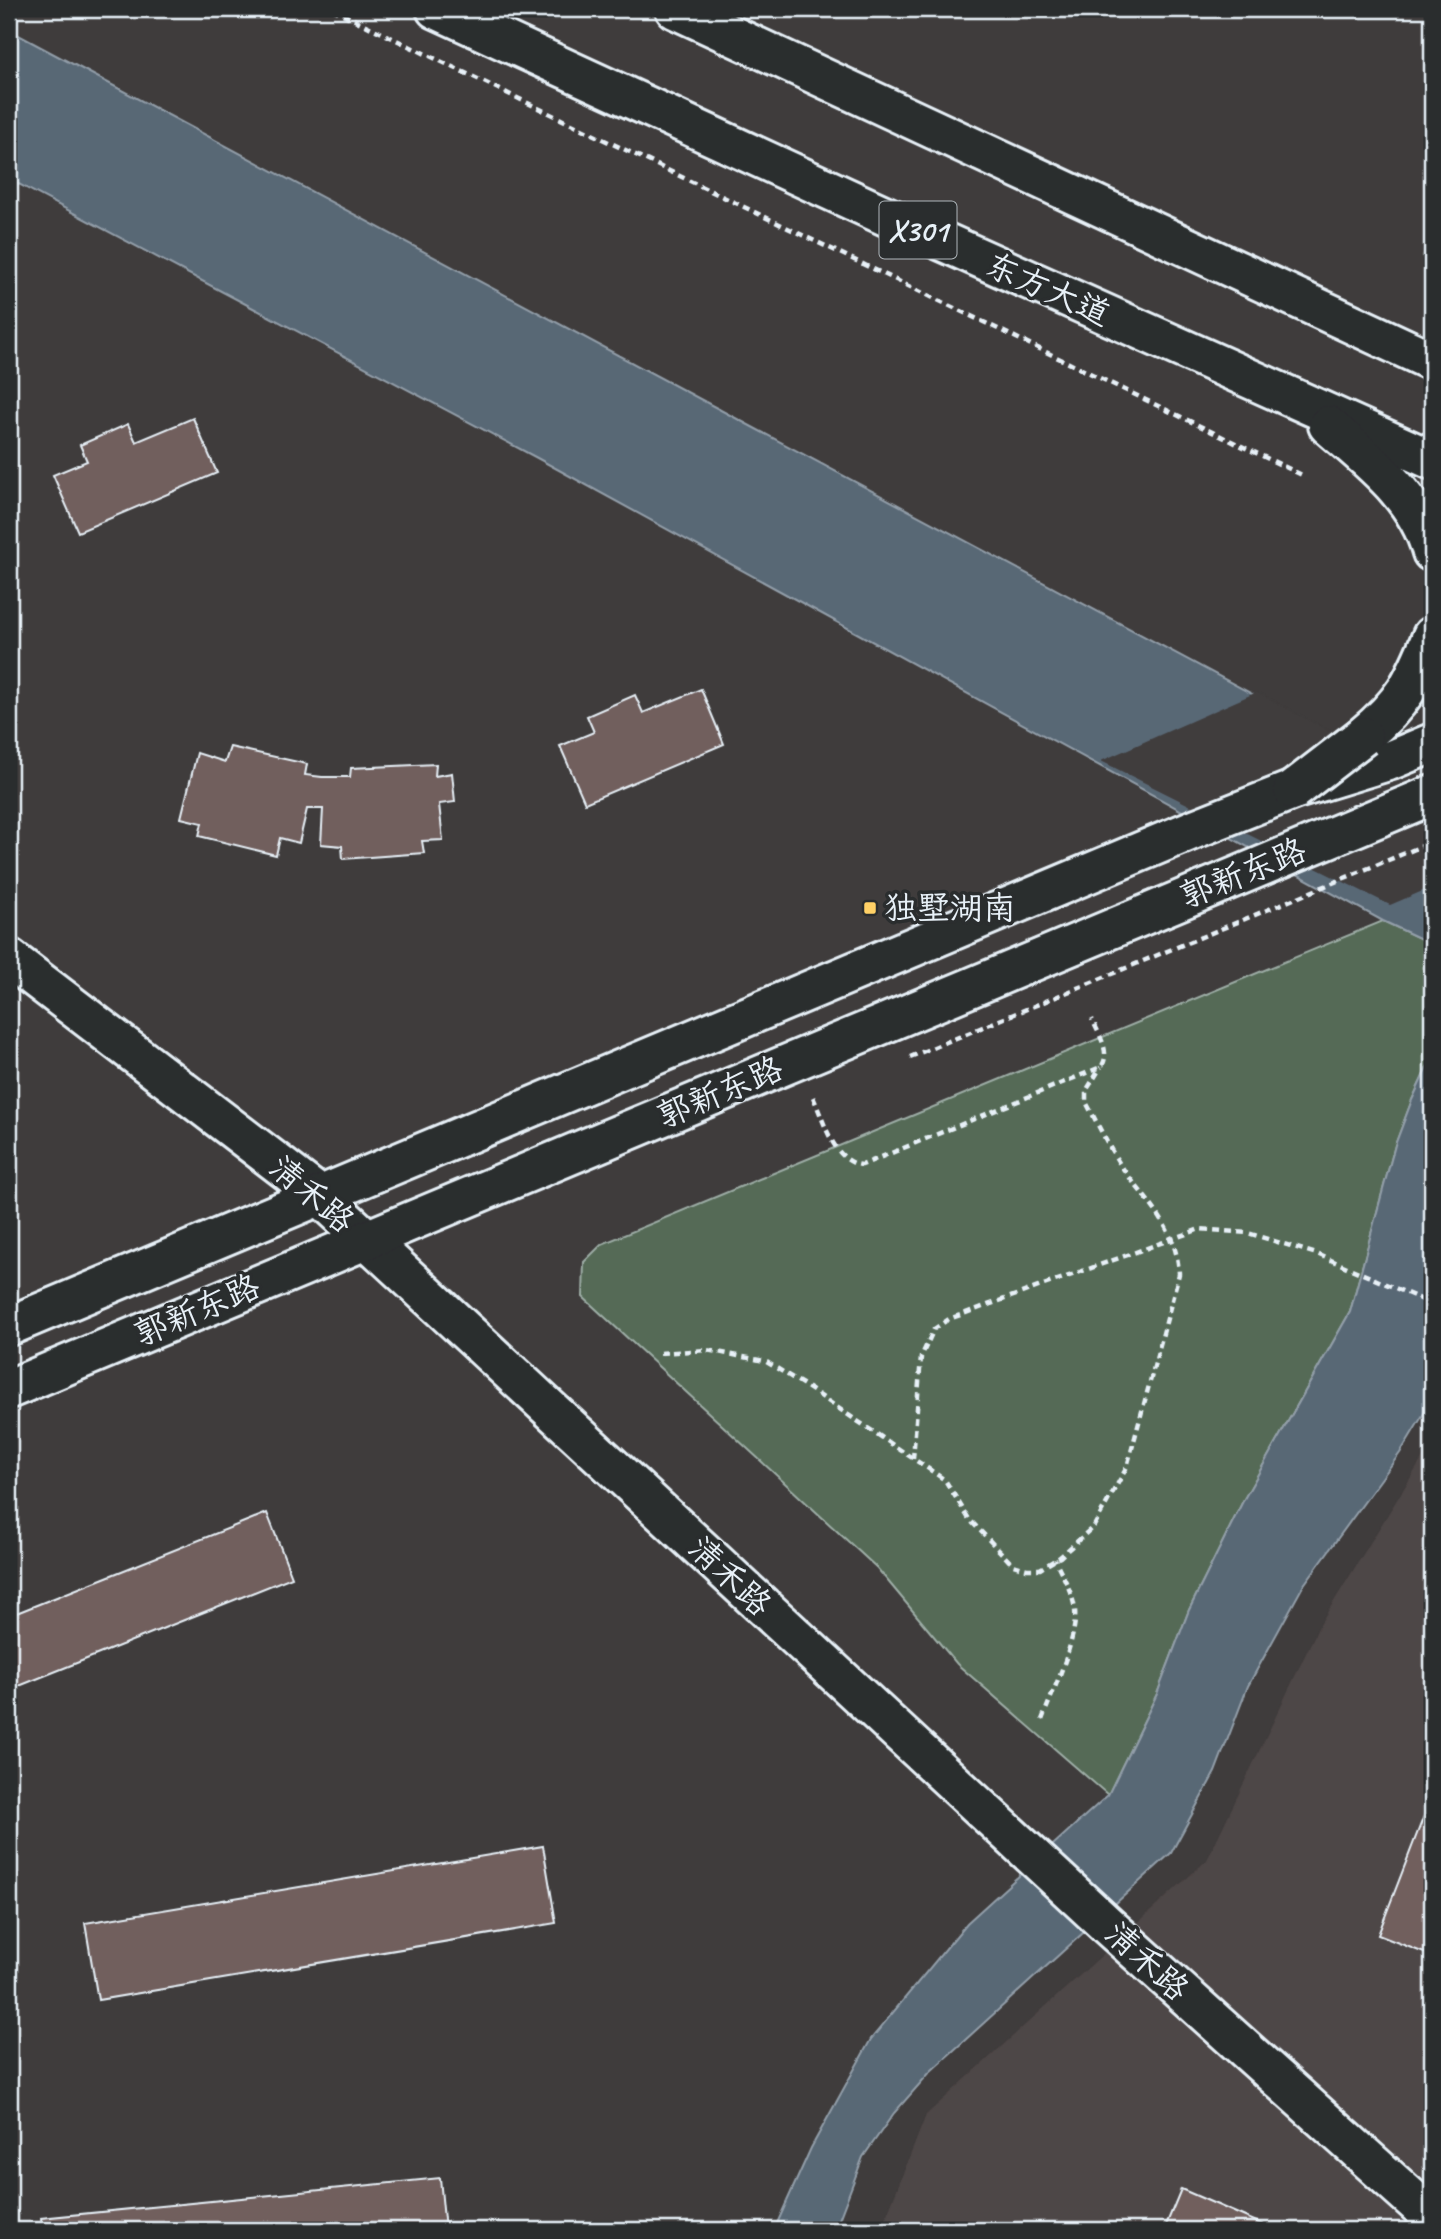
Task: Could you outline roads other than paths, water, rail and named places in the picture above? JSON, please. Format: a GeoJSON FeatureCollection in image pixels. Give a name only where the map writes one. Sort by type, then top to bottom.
{"type":"FeatureCollection","features":[{"type":"Feature","properties":{"kind":"main road","name":"东方大道"},"geometry":{"type":"LineString","coordinates":[[436,9],[814,183],[1432,460]]}},
{"type":"Feature","properties":{"kind":"main road"},"geometry":{"type":"LineString","coordinates":[[675,9],[1432,361]]}},
{"type":"Feature","properties":{"kind":"main road"},"geometry":{"type":"LineString","coordinates":[[1303,403],[1389,479],[1415,513],[1432,552]]}},
{"type":"Feature","properties":{"kind":"main road"},"geometry":{"type":"LineString","coordinates":[[1293,790],[1387,716],[1404,697],[1432,636]]}},
{"type":"Feature","properties":{"kind":"main road","name":"郭新东路"},"geometry":{"type":"LineString","coordinates":[[9,1326],[1197,828],[1293,790],[1391,760],[1432,743]]}},
{"type":"Feature","properties":{"kind":"main road","name":"郭新东路"},"geometry":{"type":"LineString","coordinates":[[9,1389],[1432,795]]}},
{"type":"Feature","properties":{"kind":"main road","name":"清禾路"},"geometry":{"type":"LineString","coordinates":[[9,958],[319,1195],[1107,1925],[1432,2217]]}},
{"type":"Feature","properties":{"kind":"water"},"geometry":{"type":"Polygon","coordinates":[[[9,30],[1432,790],[1432,944],[1383,921],[537,458],[9,179],[9,30]]]}},
{"type":"Feature","properties":{"kind":"water"},"geometry":{"type":"Polygon","coordinates":[[[1432,1057],[1432,1400],[1400,1453],[1303,1586],[1248,1686],[1215,1772],[1171,1853],[931,2071],[894,2113],[863,2157],[835,2230],[774,2230],[811,2148],[871,2039],[967,1923],[1108,1795],[1157,1694],[1189,1610],[1244,1499],[1350,1312],[1395,1145],[1432,1057]]]}},
{"type":"Feature","properties":{"kind":"place","name":"独墅湖南"},"geometry":{"type":"Point","coordinates":[870,908]}}]}
